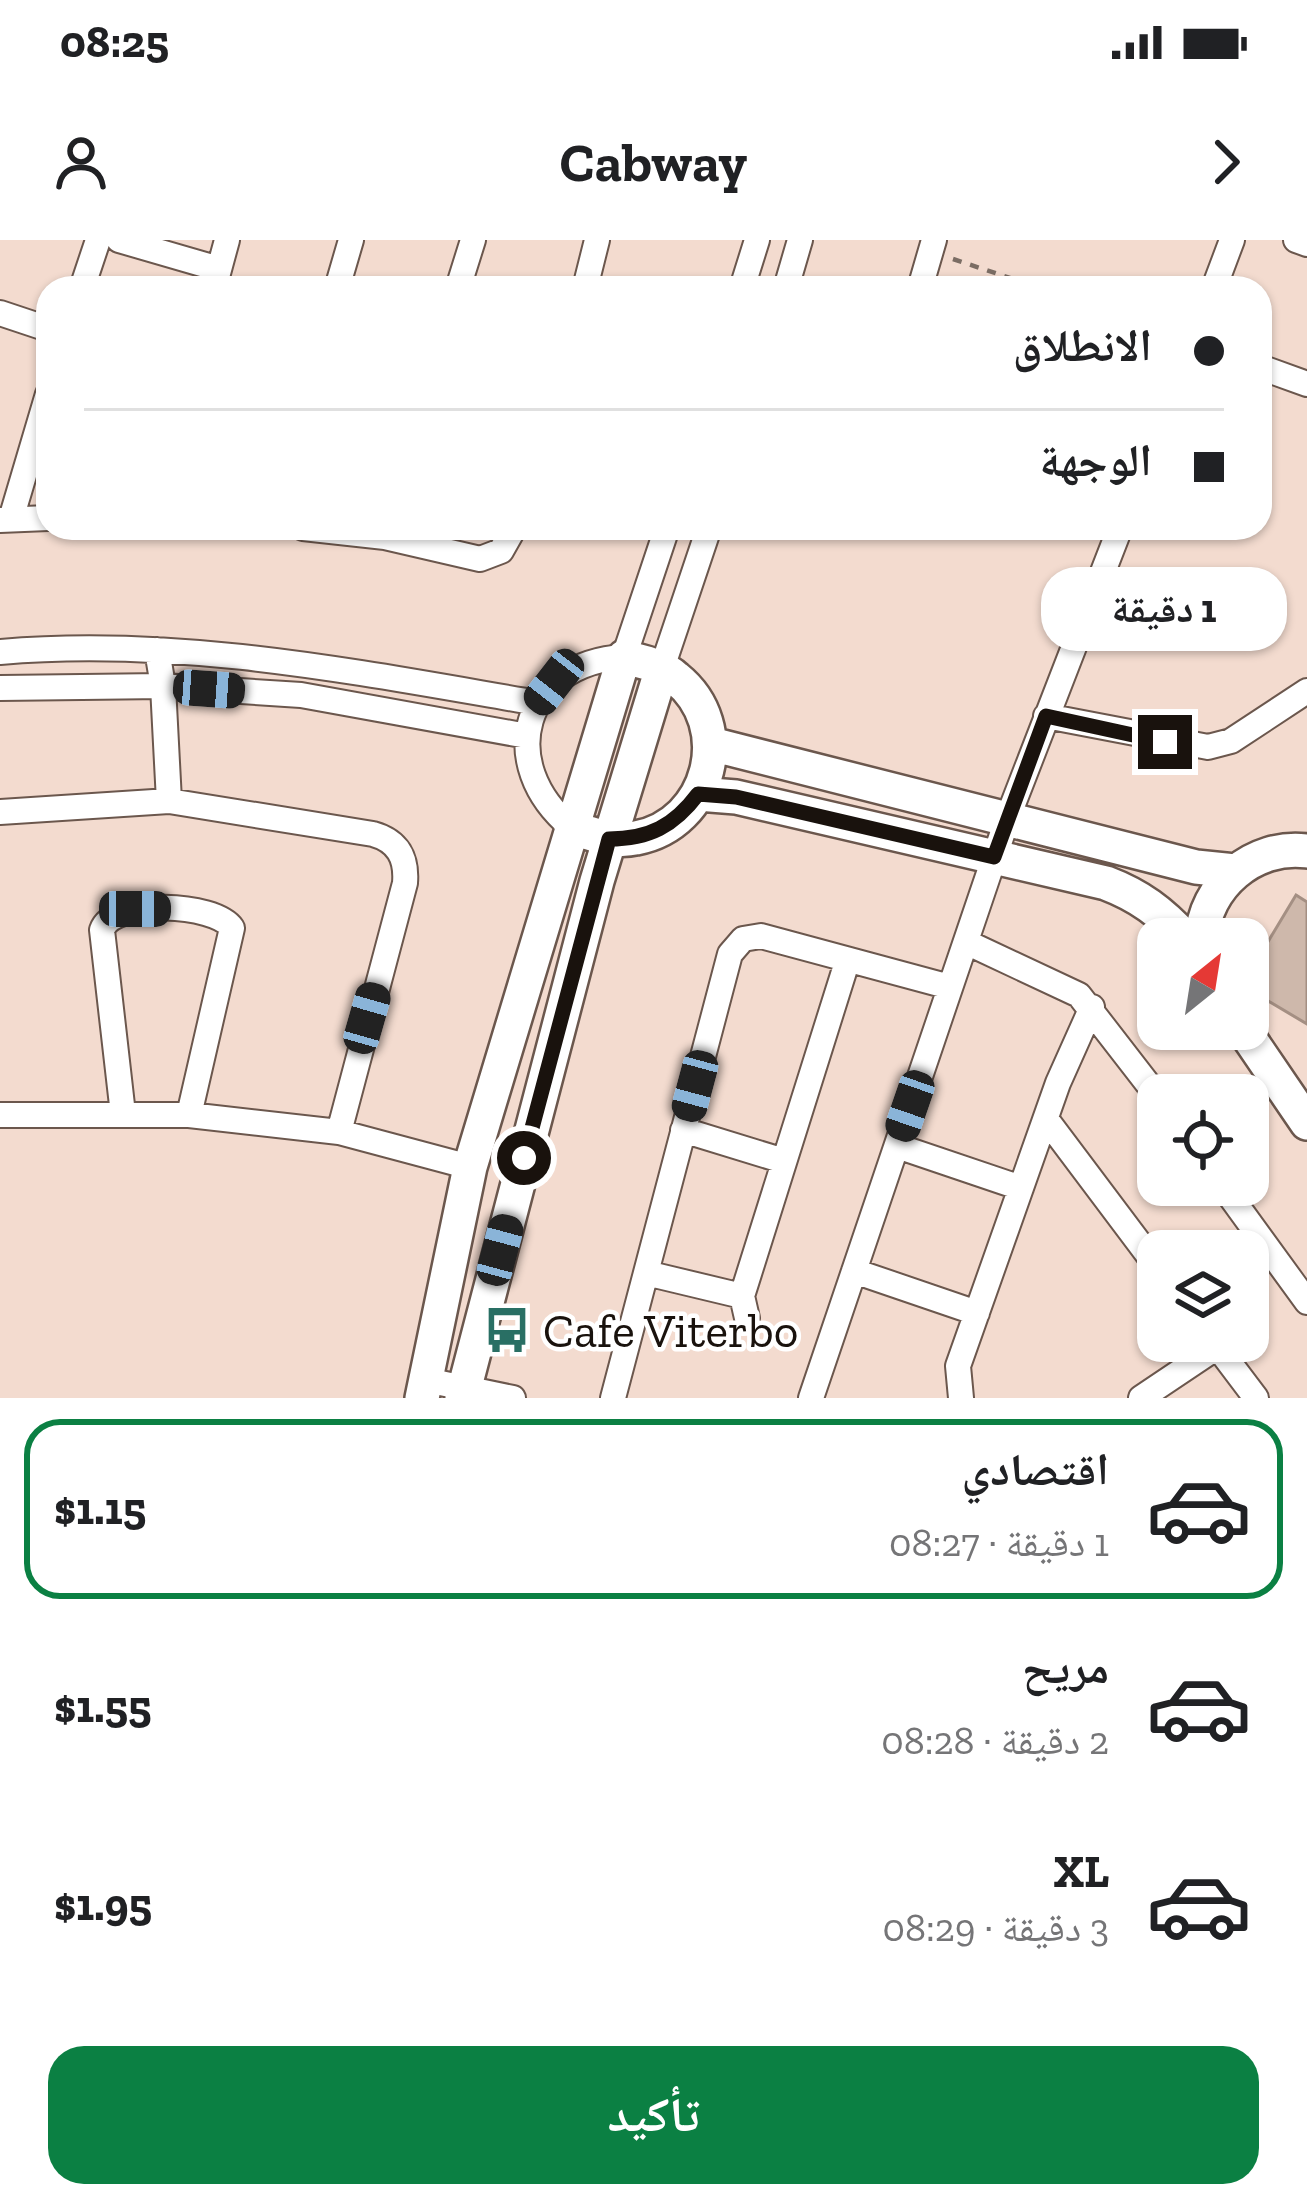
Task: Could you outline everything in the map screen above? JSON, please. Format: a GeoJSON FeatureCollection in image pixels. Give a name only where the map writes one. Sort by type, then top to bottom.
{"type":"FeatureCollection","features":[{"type":"Feature","properties":{"kind":"main road"},"geometry":{"type":"LineString","coordinates":[[424,1389],[470,1167],[571,827],[624,657],[662,668],[695,697],[706,719],[710,744],[706,778],[698,794],[682,816],[659,831],[633,839],[609,839],[571,827]]}},
{"type":"Feature","properties":{"kind":"main road"},"geometry":{"type":"LineString","coordinates":[[463,1393],[609,839],[662,668]]}},
{"type":"Feature","properties":{"kind":"main road"},"geometry":{"type":"LineString","coordinates":[[710,744],[1196,867],[1234,871]]}},
{"type":"Feature","properties":{"kind":"main road"},"geometry":{"type":"LineString","coordinates":[[698,794],[736,797],[1106,883],[1138,895],[1167,918]]}},
{"type":"Feature","properties":{"kind":"main road"},"geometry":{"type":"LineString","coordinates":[[1206,918],[1214,896],[1234,871],[1262,855],[1307,851]]}},
{"type":"Feature","properties":{"kind":"main road"},"geometry":{"type":"LineString","coordinates":[[1257,1050],[1307,1124]]}},
{"type":"Feature","properties":{"kind":"street"},"geometry":{"type":"LineString","coordinates":[[86,276],[98,240]]}},
{"type":"Feature","properties":{"kind":"street"},"geometry":{"type":"LineString","coordinates":[[119,240],[209,276]]}},
{"type":"Feature","properties":{"kind":"street"},"geometry":{"type":"LineString","coordinates":[[217,276],[227,240]]}},
{"type":"Feature","properties":{"kind":"street"},"geometry":{"type":"LineString","coordinates":[[340,276],[351,240]]}},
{"type":"Feature","properties":{"kind":"street"},"geometry":{"type":"LineString","coordinates":[[462,276],[472,240]]}},
{"type":"Feature","properties":{"kind":"street"},"geometry":{"type":"LineString","coordinates":[[588,276],[597,240]]}},
{"type":"Feature","properties":{"kind":"street"},"geometry":{"type":"LineString","coordinates":[[746,276],[757,240]]}},
{"type":"Feature","properties":{"kind":"street"},"geometry":{"type":"LineString","coordinates":[[790,276],[800,240]]}},
{"type":"Feature","properties":{"kind":"street"},"geometry":{"type":"LineString","coordinates":[[1218,276],[1232,240]]}},
{"type":"Feature","properties":{"kind":"street"},"geometry":{"type":"LineString","coordinates":[[1296,240],[1307,244]]}},
{"type":"Feature","properties":{"kind":"street"},"geometry":{"type":"LineString","coordinates":[[924,276],[933,246]]}},
{"type":"Feature","properties":{"kind":"street"},"geometry":{"type":"LineString","coordinates":[[0,314],[36,325]]}},
{"type":"Feature","properties":{"kind":"street"},"geometry":{"type":"LineString","coordinates":[[1272,371],[1307,384]]}},
{"type":"Feature","properties":{"kind":"street"},"geometry":{"type":"LineString","coordinates":[[36,429],[5,520],[36,519]]}},
{"type":"Feature","properties":{"kind":"street"},"geometry":{"type":"LineString","coordinates":[[410,540],[480,560],[501,550],[507,540]]}},
{"type":"Feature","properties":{"kind":"street"},"geometry":{"type":"LineString","coordinates":[[571,827],[550,810],[536,788],[527,763],[527,736],[538,703],[554,682],[598,658],[624,657],[663,540]]}},
{"type":"Feature","properties":{"kind":"street"},"geometry":{"type":"LineString","coordinates":[[662,668],[705,540]]}},
{"type":"Feature","properties":{"kind":"street"},"geometry":{"type":"LineString","coordinates":[[812,1398],[1008,817],[1115,540]]}},
{"type":"Feature","properties":{"kind":"street"},"geometry":{"type":"LineString","coordinates":[[0,652],[157,650],[374,672],[538,703]]}},
{"type":"Feature","properties":{"kind":"street"},"geometry":{"type":"LineString","coordinates":[[157,650],[169,801]]}},
{"type":"Feature","properties":{"kind":"street"},"geometry":{"type":"LineString","coordinates":[[0,688],[163,686],[301,695],[527,736]]}},
{"type":"Feature","properties":{"kind":"street"},"geometry":{"type":"LineString","coordinates":[[1046,716],[1208,747],[1231,741],[1307,691]]}},
{"type":"Feature","properties":{"kind":"street"},"geometry":{"type":"LineString","coordinates":[[0,812],[169,801],[383,837],[393,843],[407,866],[406,883],[339,1132]]}},
{"type":"Feature","properties":{"kind":"street"},"geometry":{"type":"LineString","coordinates":[[123,1114],[104,922],[117,913],[175,909],[214,913],[232,928],[189,1115]]}},
{"type":"Feature","properties":{"kind":"street"},"geometry":{"type":"LineString","coordinates":[[613,1398],[737,943],[760,936],[950,987]]}},
{"type":"Feature","properties":{"kind":"street"},"geometry":{"type":"LineString","coordinates":[[966,942],[1067,986],[1092,1007],[1141,1074]]}},
{"type":"Feature","properties":{"kind":"street"},"geometry":{"type":"LineString","coordinates":[[646,1273],[744,1307],[847,962]]}},
{"type":"Feature","properties":{"kind":"street"},"geometry":{"type":"LineString","coordinates":[[961,1398],[958,1366],[1072,1048],[1092,1007]]}},
{"type":"Feature","properties":{"kind":"street"},"geometry":{"type":"LineString","coordinates":[[0,1115],[189,1115],[339,1132],[470,1167]]}},
{"type":"Feature","properties":{"kind":"street"},"geometry":{"type":"LineString","coordinates":[[1046,1120],[1137,1240]]}},
{"type":"Feature","properties":{"kind":"street"},"geometry":{"type":"LineString","coordinates":[[683,1130],[784,1161]]}},
{"type":"Feature","properties":{"kind":"street"},"geometry":{"type":"LineString","coordinates":[[896,1146],[1021,1188]]}},
{"type":"Feature","properties":{"kind":"street"},"geometry":{"type":"LineString","coordinates":[[1237,1206],[1307,1302]]}},
{"type":"Feature","properties":{"kind":"street"},"geometry":{"type":"LineString","coordinates":[[854,1271],[977,1312]]}},
{"type":"Feature","properties":{"kind":"street"},"geometry":{"type":"LineString","coordinates":[[1141,1398],[1190,1362]]}},
{"type":"Feature","properties":{"kind":"street"},"geometry":{"type":"LineString","coordinates":[[1229,1362],[1256,1398]]}},
{"type":"Feature","properties":{"kind":"street"},"geometry":{"type":"LineString","coordinates":[[424,1389],[513,1398]]}},
{"type":"Feature","properties":{"kind":"path"},"geometry":{"type":"LineString","coordinates":[[933,246],[1009,276]]}},
{"type":"Feature","properties":{"kind":"building"},"geometry":{"type":"Polygon","coordinates":[[[1296,895],[1307,902],[1307,1024],[1269,1001],[1269,940],[1296,895]]]}},
{"type":"Feature","properties":{"kind":"place","name":"Cafe Viterbo"},"geometry":{"type":"Point","coordinates":[507,1330]}},
{"type":"Feature","properties":{"kind":"route"},"geometry":{"type":"LineString","coordinates":[[524,1158],[609,839],[633,839],[659,831],[682,816],[698,794],[736,797],[994,857],[1046,716],[1165,742]]}}]}
